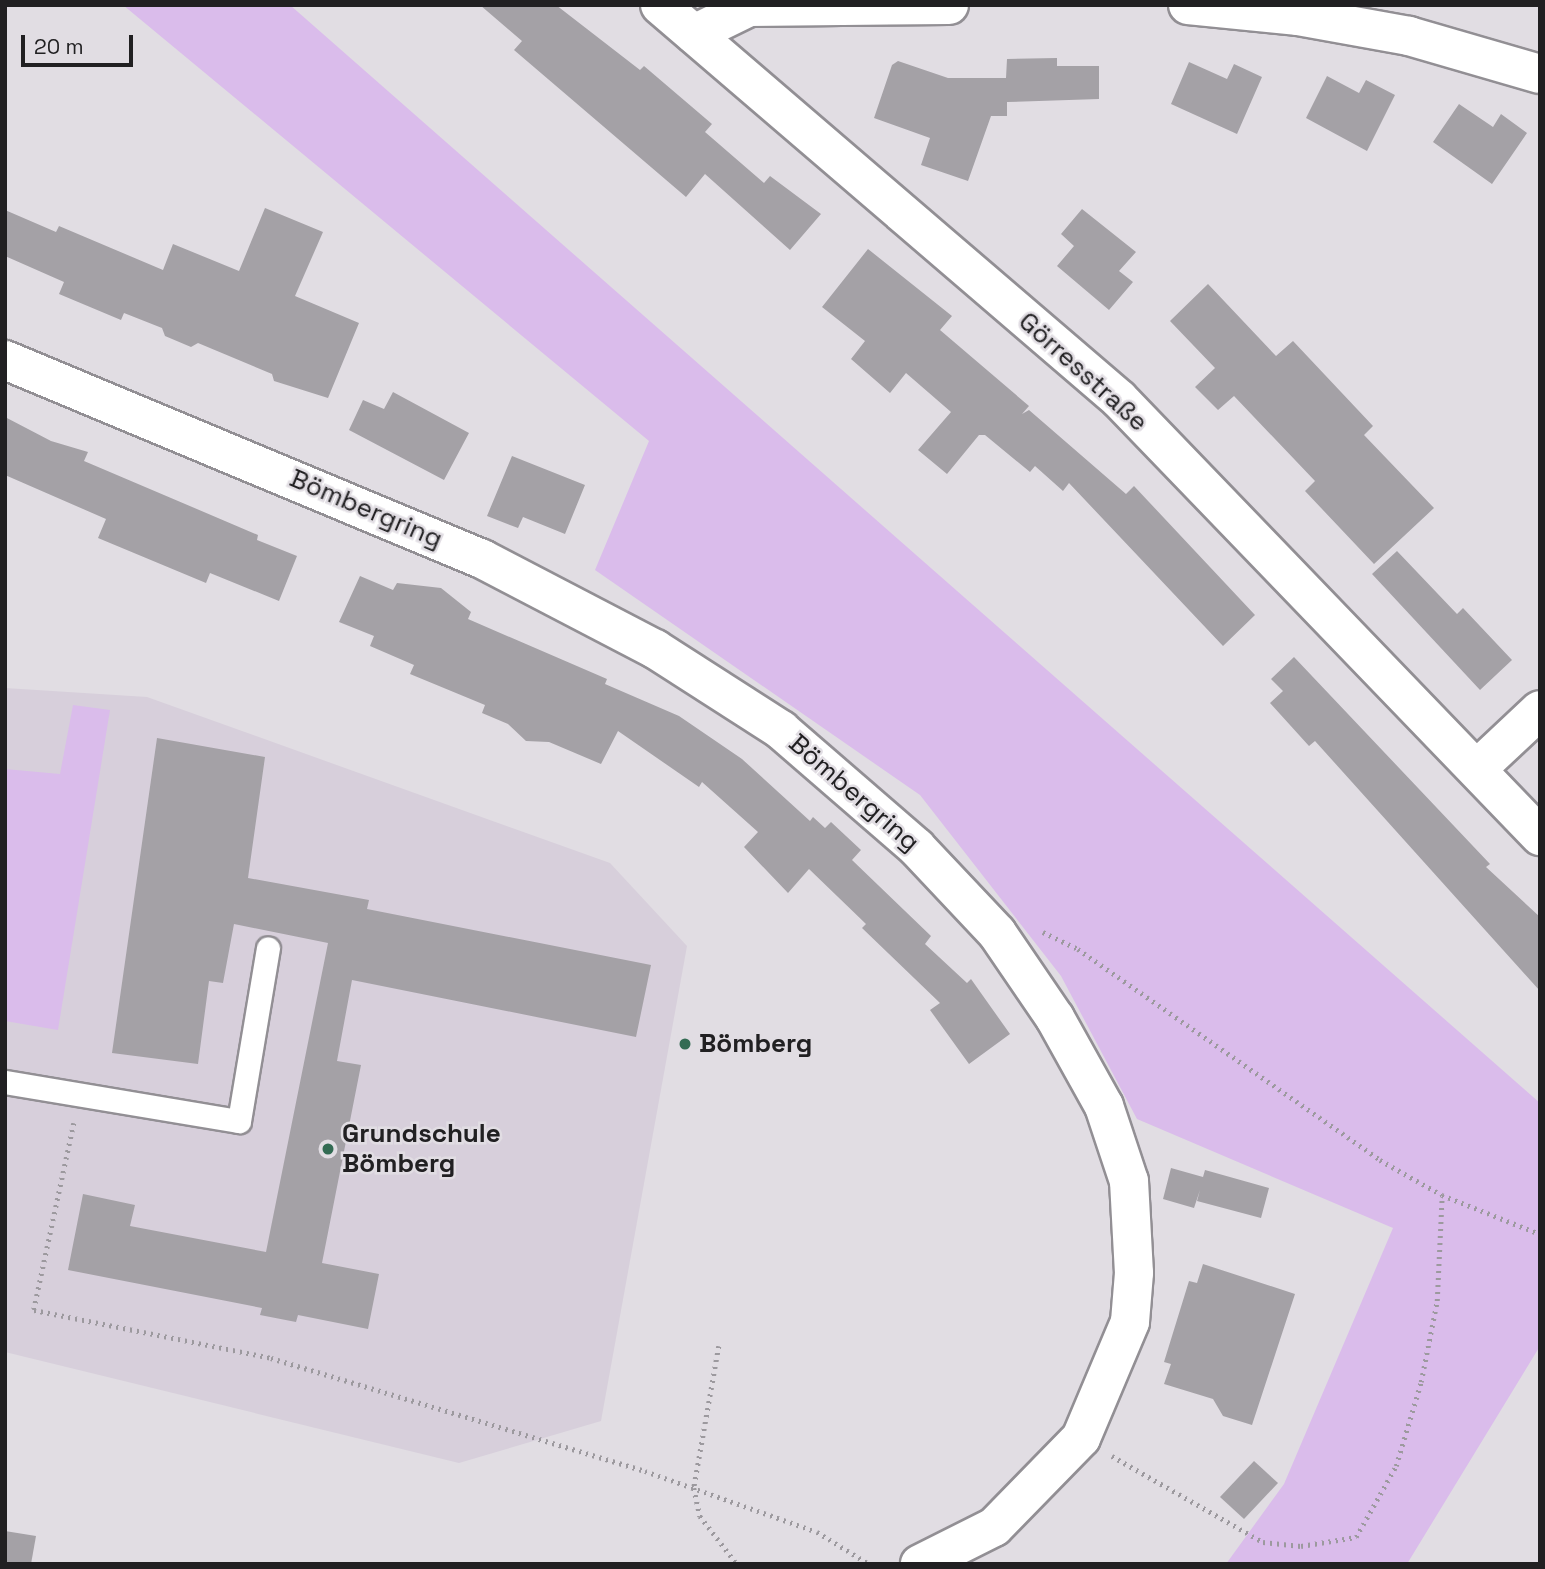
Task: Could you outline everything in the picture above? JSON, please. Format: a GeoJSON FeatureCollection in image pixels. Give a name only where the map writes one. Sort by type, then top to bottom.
{"type":"FeatureCollection","features":[{"type":"Feature","properties":{"kind":"street","name":"Görresstraße"},"geometry":{"type":"LineString","coordinates":[[660,5],[1119,399],[1540,836]]}},
{"type":"Feature","properties":{"kind":"street"},"geometry":{"type":"LineString","coordinates":[[694,34],[749,7],[949,5]]}},
{"type":"Feature","properties":{"kind":"street"},"geometry":{"type":"LineString","coordinates":[[1188,5],[1298,16],[1409,36],[1540,74]]}},
{"type":"Feature","properties":{"kind":"street","name":"Bömbergring"},"geometry":{"type":"LineString","coordinates":[[5,360],[482,559],[655,649],[781,730],[916,846],[997,933],[1055,1018],[1104,1106],[1129,1181],[1134,1273],[1130,1322],[1081,1438],[994,1527],[920,1564]]}},
{"type":"Feature","properties":{"kind":"street"},"geometry":{"type":"LineString","coordinates":[[1477,769],[1540,710]]}},
{"type":"Feature","properties":{"kind":"lane"},"geometry":{"type":"LineString","coordinates":[[5,1082],[239,1121],[268,948]]}},
{"type":"Feature","properties":{"kind":"path"},"geometry":{"type":"LineString","coordinates":[[997,933],[1038,929],[1078,949],[1283,1095],[1380,1160],[1442,1195],[1540,1234]]}},
{"type":"Feature","properties":{"kind":"path"},"geometry":{"type":"LineString","coordinates":[[80,1095],[34,1310],[271,1358],[694,1488],[817,1532],[869,1564]]}},
{"type":"Feature","properties":{"kind":"path"},"geometry":{"type":"LineString","coordinates":[[1081,1438],[1263,1542],[1301,1546],[1356,1537],[1396,1466],[1421,1382],[1437,1301],[1442,1195]]}},
{"type":"Feature","properties":{"kind":"path"},"geometry":{"type":"LineString","coordinates":[[719,1346],[694,1488],[700,1516],[737,1564]]}},
{"type":"Feature","properties":{"kind":"shaded area"},"geometry":{"type":"Polygon","coordinates":[[[123,5],[290,5],[1540,1103],[1540,1346],[1407,1564],[1226,1564],[1284,1484],[1393,1228],[1137,1119],[1061,976],[920,795],[595,570],[649,441],[123,5]]]}},
{"type":"Feature","properties":{"kind":"shaded area","name":"Grundschule Bömberg"},"geometry":{"type":"Polygon","coordinates":[[[5,688],[147,697],[610,863],[687,946],[601,1421],[459,1463],[5,1352],[5,688]]]}},
{"type":"Feature","properties":{"kind":"shaded area"},"geometry":{"type":"Polygon","coordinates":[[[73,705],[110,710],[58,1030],[5,1021],[5,769],[60,774],[73,705]]]}},
{"type":"Feature","properties":{"kind":"building"},"geometry":{"type":"Polygon","coordinates":[[[480,5],[556,5],[640,70],[644,66],[712,124],[705,132],[764,183],[770,176],[821,214],[790,250],[705,174],[686,197],[514,50],[522,41],[480,5]]]}},
{"type":"Feature","properties":{"kind":"building"},"geometry":{"type":"Polygon","coordinates":[[[1057,58],[1057,66],[1099,66],[1099,99],[1007,102],[1007,116],[991,116],[968,181],[921,165],[930,138],[874,118],[892,65],[898,61],[948,78],[1006,78],[1007,59],[1057,58]]]}},
{"type":"Feature","properties":{"kind":"building"},"geometry":{"type":"Polygon","coordinates":[[[1189,62],[1227,79],[1234,64],[1262,77],[1237,134],[1171,104],[1189,62]]]}},
{"type":"Feature","properties":{"kind":"building"},"geometry":{"type":"Polygon","coordinates":[[[1327,76],[1359,93],[1366,80],[1395,95],[1367,151],[1306,118],[1327,76]]]}},
{"type":"Feature","properties":{"kind":"building"},"geometry":{"type":"Polygon","coordinates":[[[1459,104],[1493,127],[1501,114],[1527,133],[1492,184],[1433,142],[1459,104]]]}},
{"type":"Feature","properties":{"kind":"building"},"geometry":{"type":"Polygon","coordinates":[[[265,208],[323,232],[295,296],[359,323],[328,398],[274,381],[272,374],[198,343],[191,347],[165,336],[162,328],[124,313],[121,320],[59,294],[64,282],[5,256],[5,210],[56,232],[59,226],[163,270],[173,244],[239,271],[265,208]]]}},
{"type":"Feature","properties":{"kind":"building"},"geometry":{"type":"Polygon","coordinates":[[[1082,209],[1136,252],[1119,271],[1133,282],[1109,310],[1057,266],[1074,246],[1061,234],[1082,209]]]}},
{"type":"Feature","properties":{"kind":"building"},"geometry":{"type":"Polygon","coordinates":[[[868,249],[952,316],[940,330],[1029,406],[1022,414],[1029,410],[1126,494],[1134,486],[1255,615],[1223,646],[1069,483],[1063,491],[1035,466],[1030,472],[985,435],[979,435],[947,474],[918,450],[951,412],[906,373],[890,393],[851,359],[865,341],[822,307],[868,249]]]}},
{"type":"Feature","properties":{"kind":"building"},"geometry":{"type":"Polygon","coordinates":[[[1208,284],[1276,356],[1293,341],[1373,426],[1364,435],[1434,508],[1374,564],[1305,491],[1315,481],[1234,396],[1218,410],[1195,387],[1215,368],[1170,321],[1208,284]]]}},
{"type":"Feature","properties":{"kind":"building"},"geometry":{"type":"Polygon","coordinates":[[[393,392],[469,433],[444,480],[349,430],[363,400],[384,409],[393,392]]]}},
{"type":"Feature","properties":{"kind":"building"},"geometry":{"type":"Polygon","coordinates":[[[5,417],[51,441],[88,452],[84,461],[258,535],[257,540],[297,556],[279,601],[210,573],[206,583],[98,538],[106,519],[5,475],[5,417]]]}},
{"type":"Feature","properties":{"kind":"building"},"geometry":{"type":"Polygon","coordinates":[[[512,456],[585,485],[565,534],[523,517],[518,528],[487,516],[512,456]]]}},
{"type":"Feature","properties":{"kind":"building"},"geometry":{"type":"Polygon","coordinates":[[[1397,551],[1457,614],[1463,608],[1512,660],[1480,690],[1372,574],[1397,551]]]}},
{"type":"Feature","properties":{"kind":"building"},"geometry":{"type":"Polygon","coordinates":[[[360,576],[393,590],[397,583],[441,588],[471,612],[468,619],[607,679],[605,684],[679,716],[742,759],[810,821],[813,817],[825,828],[831,822],[861,850],[852,860],[931,936],[925,944],[967,983],[971,979],[1010,1034],[969,1064],[930,1010],[940,1003],[862,928],[866,924],[809,869],[788,893],[744,847],[758,832],[702,782],[699,787],[618,731],[601,764],[549,742],[526,741],[508,724],[482,713],[485,705],[410,674],[414,665],[370,646],[374,636],[339,622],[360,576]]]}},
{"type":"Feature","properties":{"kind":"building"},"geometry":{"type":"Polygon","coordinates":[[[1294,657],[1490,864],[1486,867],[1540,917],[1540,991],[1315,741],[1309,746],[1270,703],[1283,691],[1271,679],[1294,657]]]}},
{"type":"Feature","properties":{"kind":"building"},"geometry":{"type":"Polygon","coordinates":[[[157,738],[265,757],[248,878],[369,900],[367,909],[651,965],[636,1037],[352,980],[337,1061],[361,1065],[322,1263],[379,1274],[368,1329],[298,1315],[296,1322],[260,1315],[262,1308],[68,1270],[83,1194],[135,1205],[130,1226],[266,1252],[328,943],[234,924],[223,983],[209,981],[198,1064],[112,1053],[157,738]]]}},
{"type":"Feature","properties":{"kind":"building"},"geometry":{"type":"Polygon","coordinates":[[[1171,1168],[1203,1177],[1205,1170],[1269,1188],[1261,1218],[1197,1201],[1200,1190],[1194,1208],[1163,1199],[1171,1168]]]}},
{"type":"Feature","properties":{"kind":"building"},"geometry":{"type":"Polygon","coordinates":[[[1203,1264],[1295,1294],[1252,1425],[1223,1416],[1213,1399],[1164,1384],[1171,1364],[1164,1362],[1189,1281],[1197,1283],[1203,1264]]]}},
{"type":"Feature","properties":{"kind":"building"},"geometry":{"type":"Polygon","coordinates":[[[1254,1461],[1278,1483],[1244,1519],[1220,1497],[1254,1461]]]}},
{"type":"Feature","properties":{"kind":"building"},"geometry":{"type":"Polygon","coordinates":[[[5,1531],[36,1536],[31,1564],[5,1564],[5,1531]]]}},
{"type":"Feature","properties":{"kind":"place","name":"Bömberg"},"geometry":{"type":"Point","coordinates":[685,1044]}},
{"type":"Feature","properties":{"kind":"place","name":"Grundschule Bömberg"},"geometry":{"type":"Point","coordinates":[328,1149]}}]}
